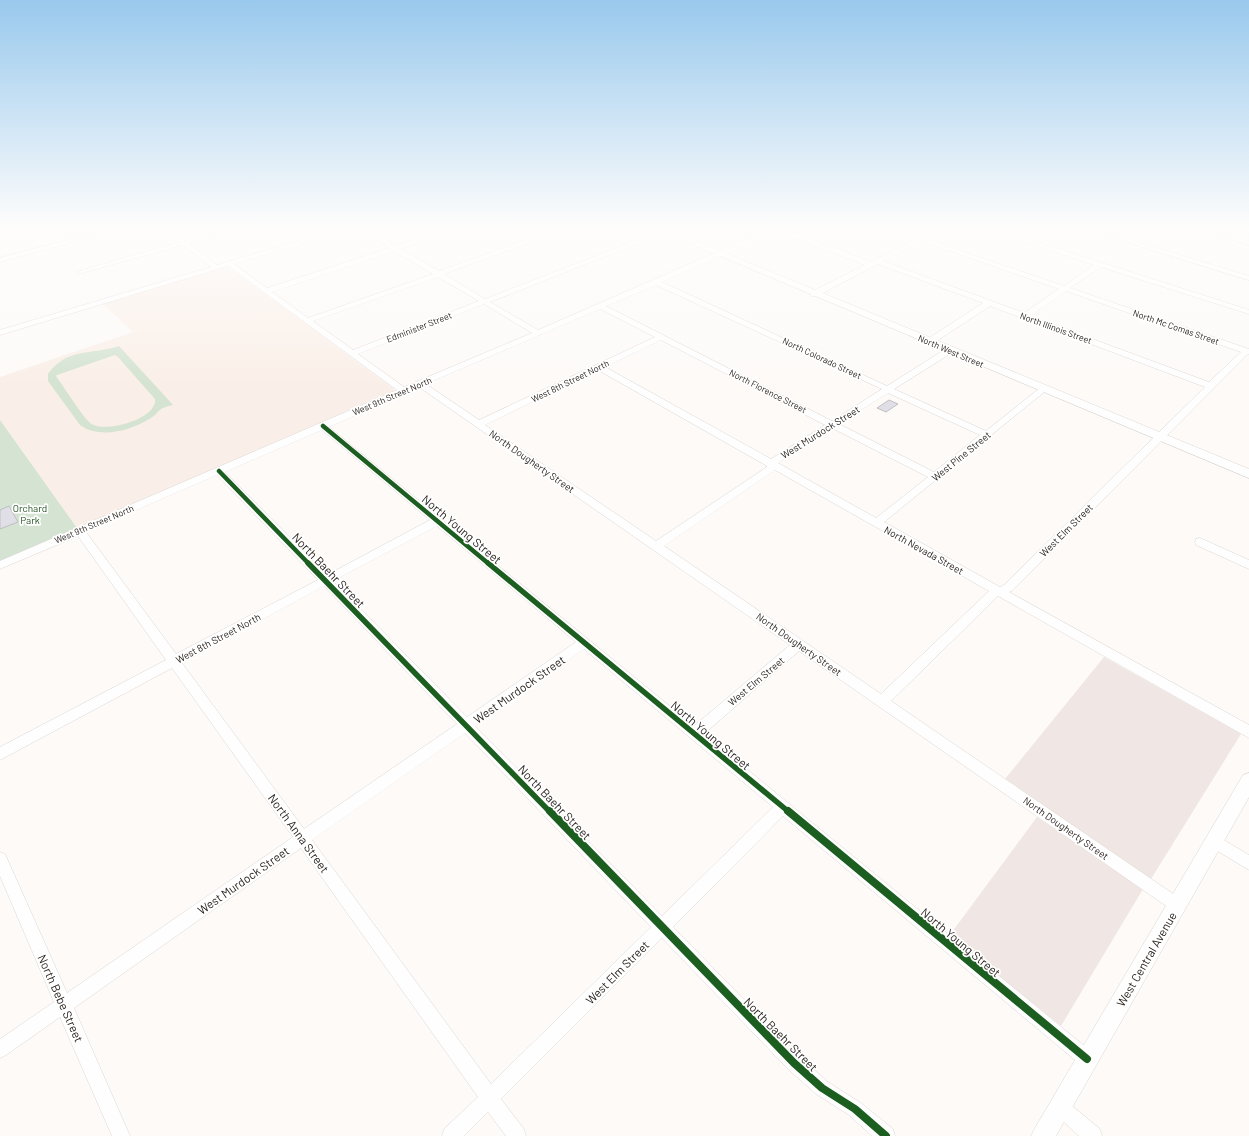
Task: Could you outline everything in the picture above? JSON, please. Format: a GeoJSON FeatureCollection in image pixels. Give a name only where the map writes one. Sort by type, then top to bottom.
{"type":"FeatureCollection","features":[{"type":"Feature","properties":{"kind":"main road","name":"North West Street"},"geometry":{"type":"LineString","coordinates":[[777,279],[1249,474]]}},
{"type":"Feature","properties":{"kind":"main road","name":"West Central Avenue"},"geometry":{"type":"LineString","coordinates":[[1043,1136],[1249,781]]}},
{"type":"Feature","properties":{"kind":"street"},"geometry":{"type":"LineString","coordinates":[[0,334],[181,279]]}},
{"type":"Feature","properties":{"kind":"street"},"geometry":{"type":"LineString","coordinates":[[250,279],[404,391]]}},
{"type":"Feature","properties":{"kind":"street"},"geometry":{"type":"LineString","coordinates":[[267,291],[304,279]]}},
{"type":"Feature","properties":{"kind":"street"},"geometry":{"type":"LineString","coordinates":[[307,320],[424,279]]}},
{"type":"Feature","properties":{"kind":"street"},"geometry":{"type":"LineString","coordinates":[[447,279],[538,333]]}},
{"type":"Feature","properties":{"kind":"street","name":"Edminister Street"},"geometry":{"type":"LineString","coordinates":[[352,353],[541,279]]}},
{"type":"Feature","properties":{"kind":"street","name":"West 9th Street North"},"geometry":{"type":"LineString","coordinates":[[0,565],[663,279]]}},
{"type":"Feature","properties":{"kind":"street"},"geometry":{"type":"LineString","coordinates":[[814,294],[842,279]]}},
{"type":"Feature","properties":{"kind":"street","name":"North Illinois Street"},"geometry":{"type":"LineString","coordinates":[[922,279],[990,303],[1211,386]]}},
{"type":"Feature","properties":{"kind":"street","name":"North Mc Comas Street"},"geometry":{"type":"LineString","coordinates":[[1036,279],[1247,352]]}},
{"type":"Feature","properties":{"kind":"street"},"geometry":{"type":"LineString","coordinates":[[1025,316],[1079,279]]}},
{"type":"Feature","properties":{"kind":"street"},"geometry":{"type":"LineString","coordinates":[[1147,279],[1249,312]]}},
{"type":"Feature","properties":{"kind":"street","name":"North Colorado Street"},"geometry":{"type":"LineString","coordinates":[[656,282],[988,435]]}},
{"type":"Feature","properties":{"kind":"street"},"geometry":{"type":"LineString","coordinates":[[929,342],[990,303]]}},
{"type":"Feature","properties":{"kind":"street","name":"North Florence Street"},"geometry":{"type":"LineString","coordinates":[[600,306],[935,477]]}},
{"type":"Feature","properties":{"kind":"street","name":"West 8th Street North"},"geometry":{"type":"LineString","coordinates":[[479,424],[661,337]]}},
{"type":"Feature","properties":{"kind":"street","name":"West Murdock Street"},"geometry":{"type":"LineString","coordinates":[[657,546],[767,472],[771,469],[776,460],[950,350]]}},
{"type":"Feature","properties":{"kind":"street","name":"West Elm Street"},"geometry":{"type":"LineString","coordinates":[[882,702],[994,593],[1008,588],[1247,352]]}},
{"type":"Feature","properties":{"kind":"street","name":"North Nevada Street"},"geometry":{"type":"LineString","coordinates":[[599,367],[1249,732]]}},
{"type":"Feature","properties":{"kind":"street","name":"North Dougherty Street"},"geometry":{"type":"LineString","coordinates":[[420,384],[1177,905]]}},
{"type":"Feature","properties":{"kind":"street","name":"West Pine Street"},"geometry":{"type":"LineString","coordinates":[[877,523],[1044,390]]}},
{"type":"Feature","properties":{"kind":"street","name":"North Young Street"},"geometry":{"type":"LineString","coordinates":[[322,426],[1088,1059]]}},
{"type":"Feature","properties":{"kind":"street","name":"North Baehr Street"},"geometry":{"type":"LineString","coordinates":[[219,471],[794,1063],[822,1088],[855,1110],[886,1136]]}},
{"type":"Feature","properties":{"kind":"street","name":"West 8th Street North"},"geometry":{"type":"LineString","coordinates":[[0,754],[437,521]]}},
{"type":"Feature","properties":{"kind":"street","name":"North Anna Street"},"geometry":{"type":"LineString","coordinates":[[80,530],[517,1136]]}},
{"type":"Feature","properties":{"kind":"street"},"geometry":{"type":"LineString","coordinates":[[1200,542],[1249,565]]}},
{"type":"Feature","properties":{"kind":"street","name":"West Murdock Street"},"geometry":{"type":"LineString","coordinates":[[0,1049],[584,643]]}},
{"type":"Feature","properties":{"kind":"street","name":"West Elm Street"},"geometry":{"type":"LineString","coordinates":[[694,734],[799,644]]}},
{"type":"Feature","properties":{"kind":"street","name":"West Elm Street"},"geometry":{"type":"LineString","coordinates":[[451,1136],[783,807]]}},
{"type":"Feature","properties":{"kind":"street"},"geometry":{"type":"LineString","coordinates":[[1214,841],[1249,863]]}},
{"type":"Feature","properties":{"kind":"street","name":"North Bebe Street"},"geometry":{"type":"LineString","coordinates":[[0,859],[121,1136]]}},
{"type":"Feature","properties":{"kind":"street"},"geometry":{"type":"LineString","coordinates":[[1060,1107],[1093,1136]]}},
{"type":"Feature","properties":{"kind":"shaded area"},"geometry":{"type":"Polygon","coordinates":[[[185,279],[244,279],[394,389],[394,391],[77,528],[0,420],[0,377],[133,332],[103,304],[185,279]]]}},
{"type":"Feature","properties":{"kind":"shaded area"},"geometry":{"type":"Polygon","coordinates":[[[1104,657],[1241,734],[1151,879],[1005,779],[1104,657]]]}},
{"type":"Feature","properties":{"kind":"shaded area"},"geometry":{"type":"Polygon","coordinates":[[[1037,817],[1143,889],[1061,1026],[949,936],[1037,817]]]}},
{"type":"Feature","properties":{"kind":"green space"},"geometry":{"type":"Polygon","coordinates":[[[119,346],[173,405],[162,408],[152,417],[133,427],[115,432],[97,432],[80,425],[48,381],[48,374],[55,365],[72,356],[81,353],[119,346]],[[115,355],[56,376],[81,412],[89,422],[94,425],[109,427],[125,424],[148,413],[155,403],[155,399],[115,355]]]}},
{"type":"Feature","properties":{"kind":"green space","name":"Orchard Park"},"geometry":{"type":"Polygon","coordinates":[[[0,420],[77,528],[0,561],[0,420]]]}},
{"type":"Feature","properties":{"kind":"building"},"geometry":{"type":"Polygon","coordinates":[[[889,400],[898,404],[886,412],[877,408],[889,400]]]}},
{"type":"Feature","properties":{"kind":"building"},"geometry":{"type":"Polygon","coordinates":[[[9,506],[18,522],[0,529],[0,510],[9,506]]]}},
{"type":"Feature","properties":{"kind":"cycle path"},"geometry":{"type":"LineString","coordinates":[[323,426],[1087,1059]]}},
{"type":"Feature","properties":{"kind":"cycle path"},"geometry":{"type":"LineString","coordinates":[[219,471],[794,1063],[822,1088],[855,1109],[886,1136]]}}]}
